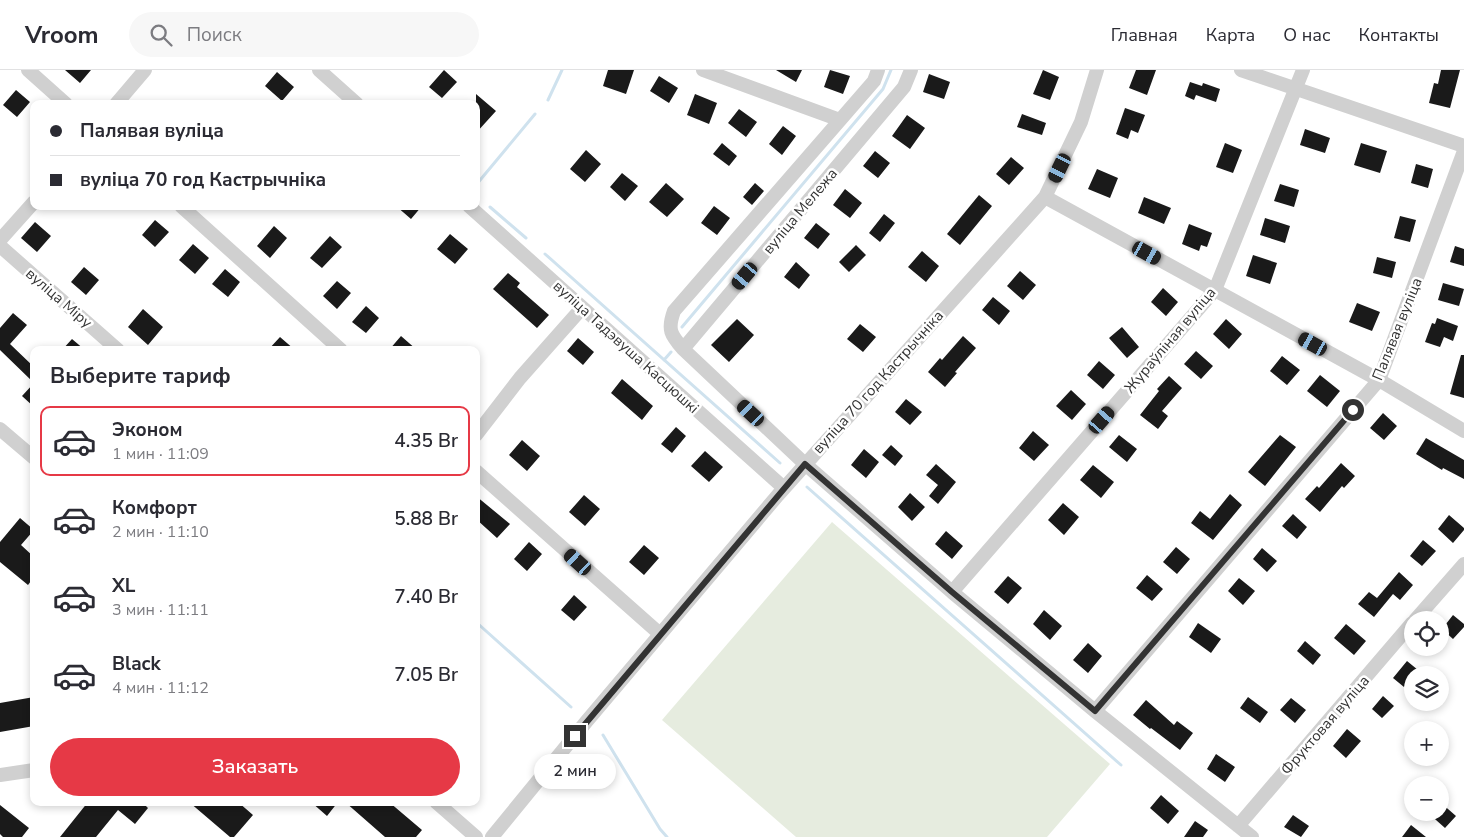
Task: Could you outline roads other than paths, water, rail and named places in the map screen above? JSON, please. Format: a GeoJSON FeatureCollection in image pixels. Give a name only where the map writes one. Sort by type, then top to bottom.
{"type":"FeatureCollection","features":[{"type":"Feature","properties":{"kind":"street"},"geometry":{"type":"LineString","coordinates":[[28,70],[62,100]]}},
{"type":"Feature","properties":{"kind":"street"},"geometry":{"type":"LineString","coordinates":[[119,100],[145,70]]}},
{"type":"Feature","properties":{"kind":"street"},"geometry":{"type":"LineString","coordinates":[[319,70],[353,100]]}},
{"type":"Feature","properties":{"kind":"street"},"geometry":{"type":"LineString","coordinates":[[703,70],[840,120]]}},
{"type":"Feature","properties":{"kind":"street"},"geometry":{"type":"LineString","coordinates":[[878,70],[874,81],[674,311],[670,328],[675,340],[805,464],[952,592],[1095,711],[1252,837]]}},
{"type":"Feature","properties":{"kind":"street","name":"вуліца Мележа"},"geometry":{"type":"LineString","coordinates":[[683,349],[904,87],[911,70]]}},
{"type":"Feature","properties":{"kind":"street","name":"вуліца 70 год Кастрычніка"},"geometry":{"type":"LineString","coordinates":[[492,837],[784,488],[1045,198],[1081,122],[1097,70]]}},
{"type":"Feature","properties":{"kind":"street"},"geometry":{"type":"LineString","coordinates":[[1241,70],[1464,146]]}},
{"type":"Feature","properties":{"kind":"street","name":"Жураўліная вуліца"},"geometry":{"type":"LineString","coordinates":[[952,592],[1215,290],[1303,70]]}},
{"type":"Feature","properties":{"kind":"street","name":"Палявая вуліца"},"geometry":{"type":"LineString","coordinates":[[1095,711],[1379,380],[1464,151]]}},
{"type":"Feature","properties":{"kind":"street"},"geometry":{"type":"LineString","coordinates":[[1045,198],[1379,380],[1464,431]]}},
{"type":"Feature","properties":{"kind":"street"},"geometry":{"type":"LineString","coordinates":[[0,240],[30,206]]}},
{"type":"Feature","properties":{"kind":"street"},"geometry":{"type":"LineString","coordinates":[[185,210],[337,346]]}},
{"type":"Feature","properties":{"kind":"street","name":"вуліца Тадэвуша Касцюшкі"},"geometry":{"type":"LineString","coordinates":[[473,210],[784,488]]}},
{"type":"Feature","properties":{"kind":"street","name":"вуліца Міру"},"geometry":{"type":"LineString","coordinates":[[0,246],[113,346]]}},
{"type":"Feature","properties":{"kind":"street"},"geometry":{"type":"LineString","coordinates":[[480,430],[520,378],[582,308]]}},
{"type":"Feature","properties":{"kind":"street"},"geometry":{"type":"LineString","coordinates":[[0,429],[30,455]]}},
{"type":"Feature","properties":{"kind":"street"},"geometry":{"type":"LineString","coordinates":[[480,475],[660,634]]}},
{"type":"Feature","properties":{"kind":"street"},"geometry":{"type":"LineString","coordinates":[[1423,611],[1464,564]]}},
{"type":"Feature","properties":{"kind":"street","name":"Фруктовая вуліца"},"geometry":{"type":"LineString","coordinates":[[1238,826],[1404,632]]}},
{"type":"Feature","properties":{"kind":"street"},"geometry":{"type":"LineString","coordinates":[[0,775],[30,771]]}},
{"type":"Feature","properties":{"kind":"street"},"geometry":{"type":"LineString","coordinates":[[441,806],[476,837]]}},
{"type":"Feature","properties":{"kind":"waterway"},"geometry":{"type":"LineString","coordinates":[[548,100],[562,70]]}},
{"type":"Feature","properties":{"kind":"waterway"},"geometry":{"type":"LineString","coordinates":[[682,327],[883,89],[891,70]]}},
{"type":"Feature","properties":{"kind":"waterway"},"geometry":{"type":"LineString","coordinates":[[480,180],[535,114]]}},
{"type":"Feature","properties":{"kind":"waterway"},"geometry":{"type":"LineString","coordinates":[[490,207],[526,238]]}},
{"type":"Feature","properties":{"kind":"waterway"},"geometry":{"type":"LineString","coordinates":[[545,254],[780,463]]}},
{"type":"Feature","properties":{"kind":"waterway"},"geometry":{"type":"LineString","coordinates":[[664,360],[671,352]]}},
{"type":"Feature","properties":{"kind":"waterway"},"geometry":{"type":"LineString","coordinates":[[807,487],[1121,765]]}},
{"type":"Feature","properties":{"kind":"waterway"},"geometry":{"type":"LineString","coordinates":[[480,626],[571,707]]}},
{"type":"Feature","properties":{"kind":"waterway"},"geometry":{"type":"LineString","coordinates":[[603,735],[660,829],[667,837]]}}]}
